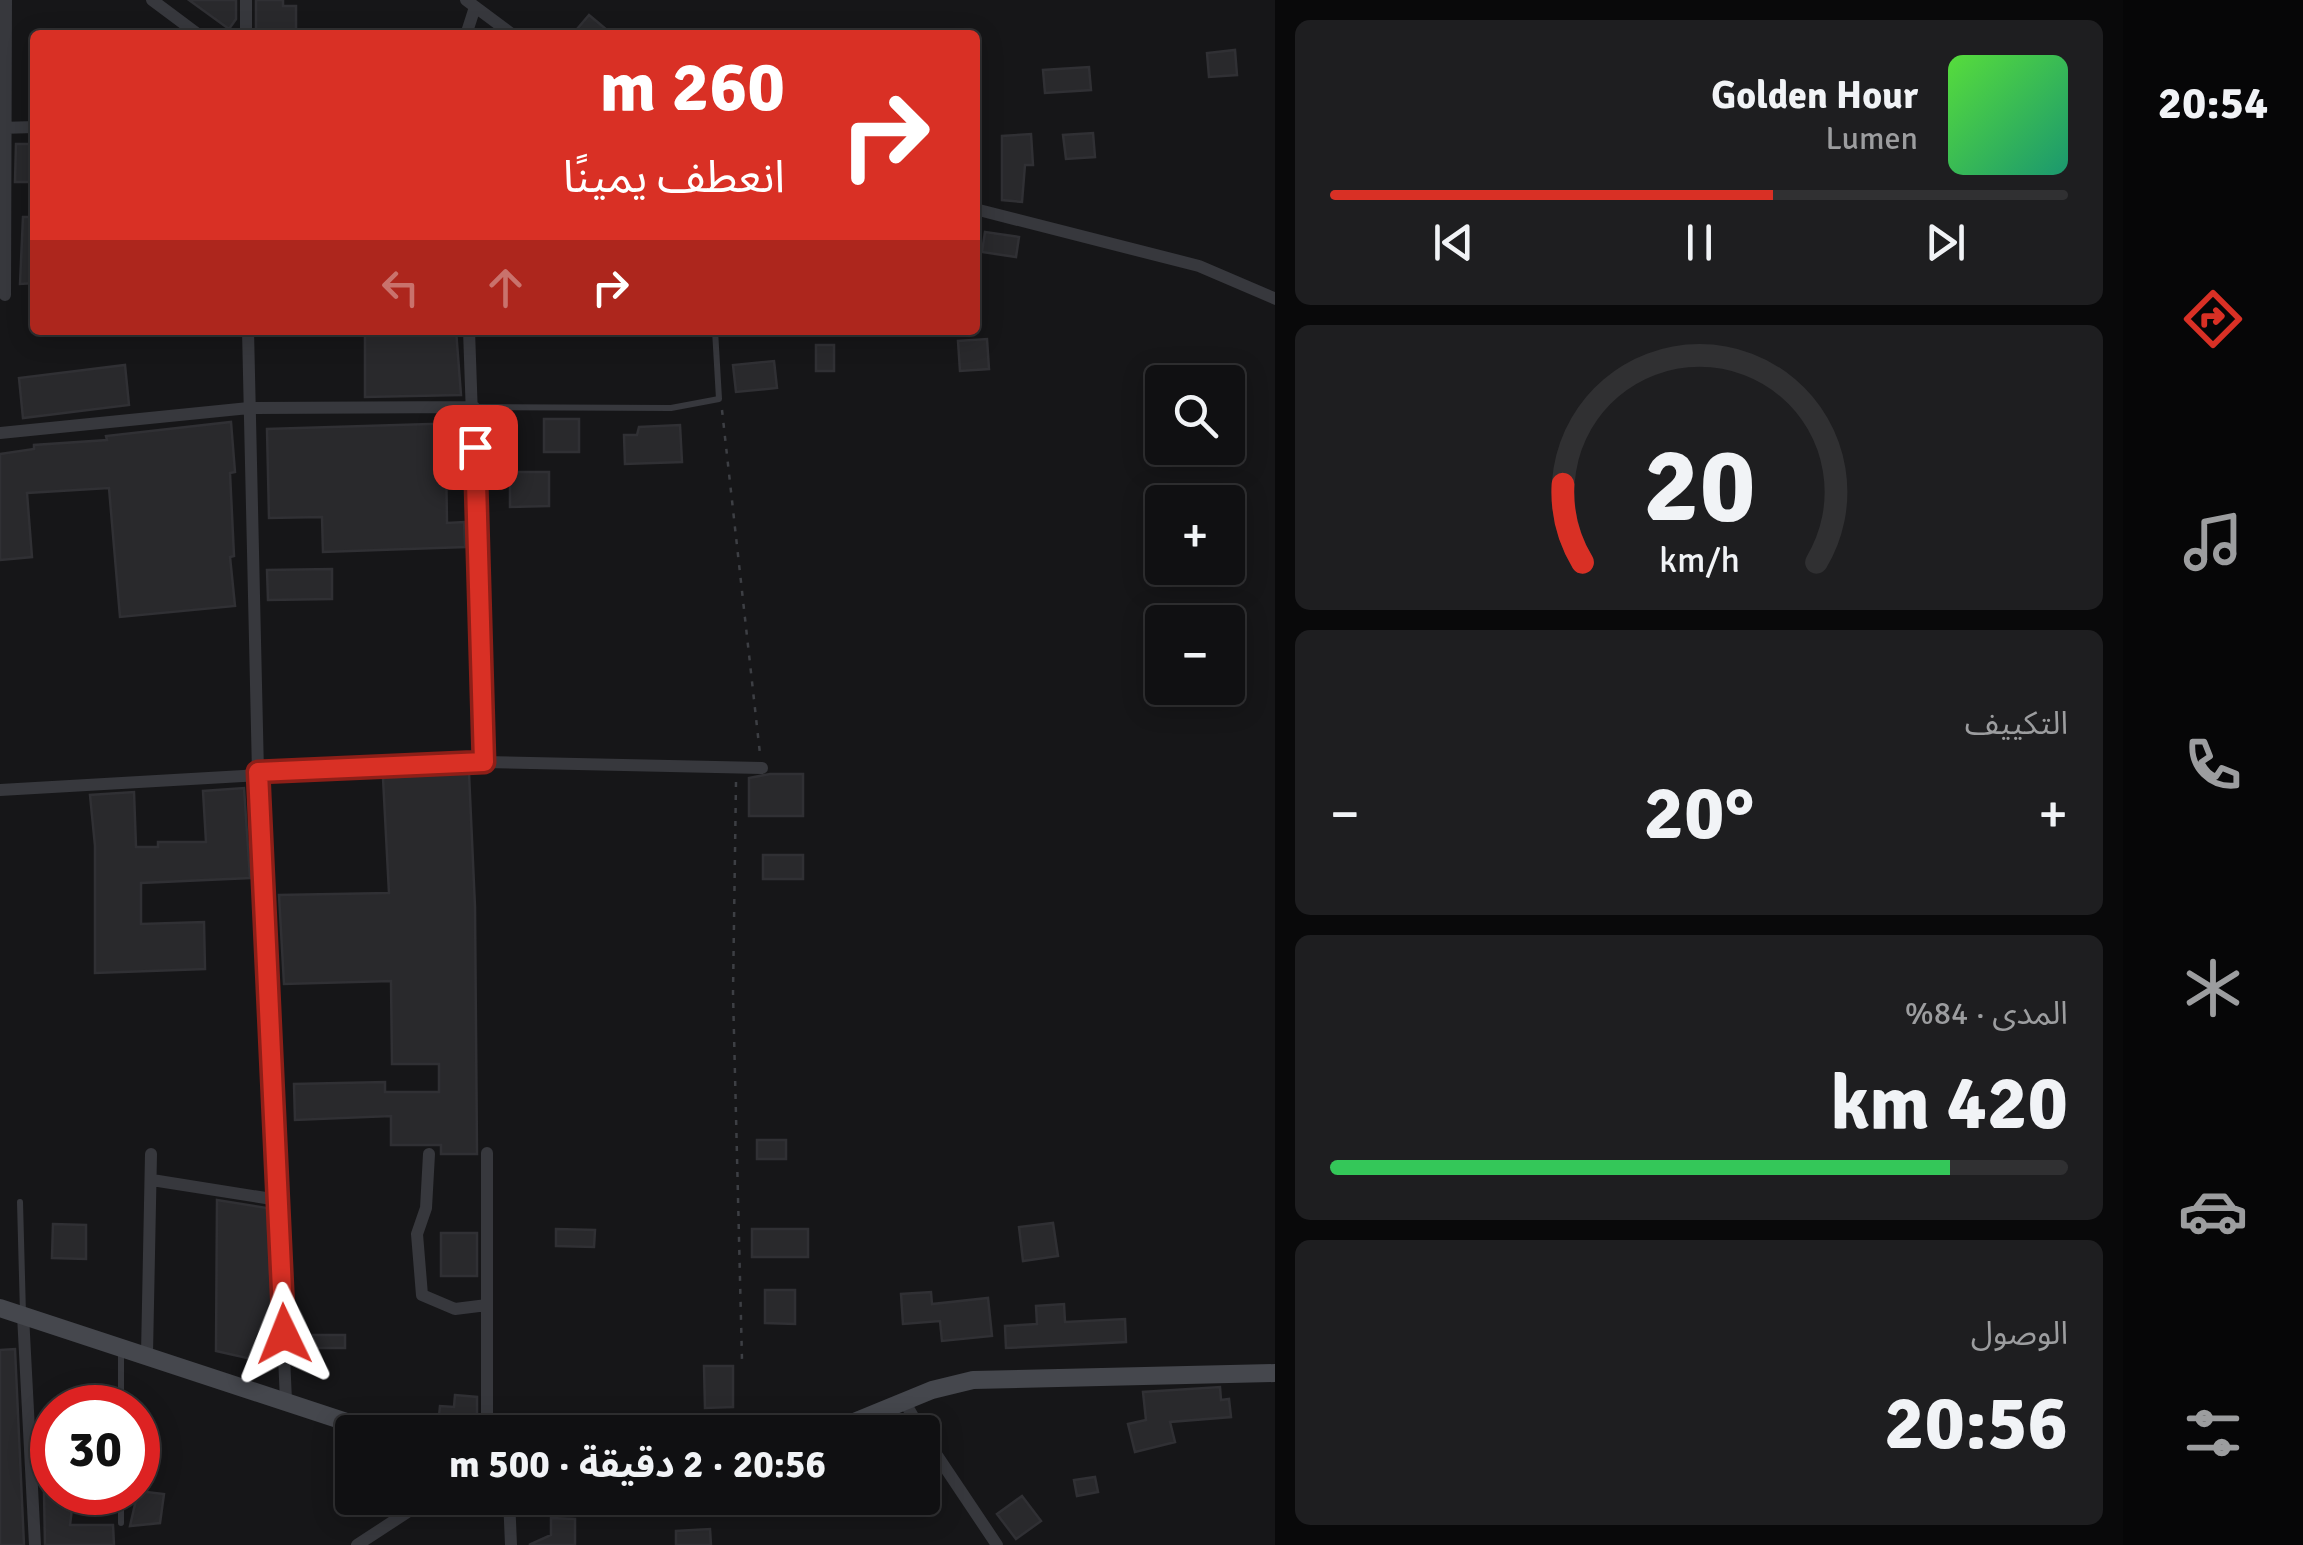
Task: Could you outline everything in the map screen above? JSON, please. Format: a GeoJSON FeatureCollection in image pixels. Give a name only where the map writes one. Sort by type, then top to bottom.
{"type":"FeatureCollection","features":[{"type":"Feature","properties":{"kind":"street"},"geometry":{"type":"LineString","coordinates":[[5,295],[6,0]]}},
{"type":"Feature","properties":{"kind":"street"},"geometry":{"type":"LineString","coordinates":[[152,0],[191,30]]}},
{"type":"Feature","properties":{"kind":"street"},"geometry":{"type":"LineString","coordinates":[[246,0],[246,30]]}},
{"type":"Feature","properties":{"kind":"street"},"geometry":{"type":"LineString","coordinates":[[467,30],[470,3]]}},
{"type":"Feature","properties":{"kind":"street"},"geometry":{"type":"LineString","coordinates":[[470,3],[505,30]]}},
{"type":"Feature","properties":{"kind":"street"},"geometry":{"type":"LineString","coordinates":[[3,128],[30,126]]}},
{"type":"Feature","properties":{"kind":"street"},"geometry":{"type":"LineString","coordinates":[[980,211],[1199,266],[1275,299]]}},
{"type":"Feature","properties":{"kind":"street"},"geometry":{"type":"LineString","coordinates":[[248,335],[258,772],[286,1402]]}},
{"type":"Feature","properties":{"kind":"street"},"geometry":{"type":"LineString","coordinates":[[469,335],[484,762]]}},
{"type":"Feature","properties":{"kind":"street"},"geometry":{"type":"LineString","coordinates":[[0,433],[249,408],[474,407]]}},
{"type":"Feature","properties":{"kind":"street"},"geometry":{"type":"LineString","coordinates":[[0,790],[258,772],[484,762],[762,768]]}},
{"type":"Feature","properties":{"kind":"street"},"geometry":{"type":"LineString","coordinates":[[486,1153],[487,1415]]}},
{"type":"Feature","properties":{"kind":"street"},"geometry":{"type":"LineString","coordinates":[[147,1354],[151,1154]]}},
{"type":"Feature","properties":{"kind":"street"},"geometry":{"type":"LineString","coordinates":[[429,1154],[424,1170],[426,1208],[417,1234],[422,1296],[455,1309],[487,1306]]}},
{"type":"Feature","properties":{"kind":"street"},"geometry":{"type":"LineString","coordinates":[[152,1180],[278,1200]]}},
{"type":"Feature","properties":{"kind":"street"},"geometry":{"type":"LineString","coordinates":[[0,1308],[335,1418]]}},
{"type":"Feature","properties":{"kind":"street"},"geometry":{"type":"LineString","coordinates":[[23,1315],[35,1545]]}},
{"type":"Feature","properties":{"kind":"street"},"geometry":{"type":"LineString","coordinates":[[872,1415],[950,1384],[1002,1377],[1275,1374]]}},
{"type":"Feature","properties":{"kind":"street"},"geometry":{"type":"LineString","coordinates":[[904,1402],[912,1415]]}},
{"type":"Feature","properties":{"kind":"street"},"geometry":{"type":"LineString","coordinates":[[940,1460],[997,1545]]}},
{"type":"Feature","properties":{"kind":"street"},"geometry":{"type":"LineString","coordinates":[[357,1545],[401,1515]]}},
{"type":"Feature","properties":{"kind":"street"},"geometry":{"type":"LineString","coordinates":[[510,1515],[511,1545]]}},
{"type":"Feature","properties":{"kind":"lane"},"geometry":{"type":"LineString","coordinates":[[474,407],[672,408],[719,398],[714,335]]}},
{"type":"Feature","properties":{"kind":"lane"},"geometry":{"type":"LineString","coordinates":[[20,1202],[23,1315]]}},
{"type":"Feature","properties":{"kind":"lane"},"geometry":{"type":"LineString","coordinates":[[121,1346],[121,1385]]}},
{"type":"Feature","properties":{"kind":"lane"},"geometry":{"type":"LineString","coordinates":[[121,1515],[121,1523]]}},
{"type":"Feature","properties":{"kind":"path"},"geometry":{"type":"LineString","coordinates":[[719,398],[762,768]]}},
{"type":"Feature","properties":{"kind":"path"},"geometry":{"type":"LineString","coordinates":[[722,767],[734,776],[739,791],[732,916],[742,1360]]}},
{"type":"Feature","properties":{"kind":"building"},"geometry":{"type":"Polygon","coordinates":[[[189,0],[236,0],[236,19],[229,29],[189,0]]]}},
{"type":"Feature","properties":{"kind":"building"},"geometry":{"type":"Polygon","coordinates":[[[256,0],[283,0],[283,6],[296,6],[296,30],[256,30],[256,0]]]}},
{"type":"Feature","properties":{"kind":"building"},"geometry":{"type":"Polygon","coordinates":[[[589,15],[607,30],[576,30],[589,15]]]}},
{"type":"Feature","properties":{"kind":"building"},"geometry":{"type":"Polygon","coordinates":[[[1235,50],[1237,75],[1209,77],[1207,53],[1235,50]]]}},
{"type":"Feature","properties":{"kind":"building"},"geometry":{"type":"Polygon","coordinates":[[[1089,67],[1091,90],[1045,93],[1043,70],[1089,67]]]}},
{"type":"Feature","properties":{"kind":"building"},"geometry":{"type":"Polygon","coordinates":[[[1093,133],[1095,157],[1066,159],[1063,135],[1093,133]]]}},
{"type":"Feature","properties":{"kind":"building"},"geometry":{"type":"Polygon","coordinates":[[[1031,134],[1033,165],[1025,165],[1022,202],[1002,200],[1002,136],[1031,134]]]}},
{"type":"Feature","properties":{"kind":"building"},"geometry":{"type":"Polygon","coordinates":[[[16,144],[30,144],[30,182],[15,182],[16,144]]]}},
{"type":"Feature","properties":{"kind":"building"},"geometry":{"type":"Polygon","coordinates":[[[23,217],[30,217],[30,283],[20,284],[23,217]]]}},
{"type":"Feature","properties":{"kind":"building"},"geometry":{"type":"Polygon","coordinates":[[[985,232],[1019,237],[1016,257],[982,252],[985,232]]]}},
{"type":"Feature","properties":{"kind":"building"},"geometry":{"type":"Polygon","coordinates":[[[365,335],[456,335],[461,395],[365,397],[365,335]]]}},
{"type":"Feature","properties":{"kind":"building"},"geometry":{"type":"Polygon","coordinates":[[[987,339],[989,369],[960,371],[958,341],[987,339]]]}},
{"type":"Feature","properties":{"kind":"building"},"geometry":{"type":"Polygon","coordinates":[[[816,345],[834,345],[834,371],[816,371],[816,345]]]}},
{"type":"Feature","properties":{"kind":"building"},"geometry":{"type":"Polygon","coordinates":[[[774,361],[777,388],[736,392],[733,365],[774,361]]]}},
{"type":"Feature","properties":{"kind":"building"},"geometry":{"type":"Polygon","coordinates":[[[125,365],[129,405],[23,418],[19,378],[125,365]]]}},
{"type":"Feature","properties":{"kind":"building"},"geometry":{"type":"Polygon","coordinates":[[[544,419],[579,419],[579,452],[544,452],[544,419]]]}},
{"type":"Feature","properties":{"kind":"building"},"geometry":{"type":"Polygon","coordinates":[[[231,422],[235,472],[230,473],[234,556],[230,557],[235,606],[120,617],[109,488],[27,493],[32,557],[0,560],[0,454],[34,449],[34,445],[107,440],[106,436],[231,422]]]}},
{"type":"Feature","properties":{"kind":"building"},"geometry":{"type":"Polygon","coordinates":[[[462,423],[463,458],[446,459],[447,523],[464,522],[465,547],[323,552],[322,517],[269,518],[267,429],[462,423]]]}},
{"type":"Feature","properties":{"kind":"building"},"geometry":{"type":"Polygon","coordinates":[[[680,425],[682,462],[625,464],[624,435],[637,435],[639,427],[680,425]]]}},
{"type":"Feature","properties":{"kind":"building"},"geometry":{"type":"Polygon","coordinates":[[[510,472],[549,472],[549,506],[510,507],[510,472]]]}},
{"type":"Feature","properties":{"kind":"building"},"geometry":{"type":"Polygon","coordinates":[[[332,569],[332,599],[268,600],[267,570],[332,569]]]}},
{"type":"Feature","properties":{"kind":"building"},"geometry":{"type":"Polygon","coordinates":[[[469,773],[475,907],[477,1154],[441,1154],[441,1145],[391,1145],[391,1116],[295,1120],[294,1084],[385,1082],[385,1092],[439,1092],[439,1064],[392,1064],[391,981],[284,984],[279,895],[389,893],[383,778],[469,773]]]}},
{"type":"Feature","properties":{"kind":"building"},"geometry":{"type":"Polygon","coordinates":[[[803,774],[803,816],[749,816],[749,778],[803,774]]]}},
{"type":"Feature","properties":{"kind":"building"},"geometry":{"type":"Polygon","coordinates":[[[244,788],[250,878],[141,883],[141,924],[204,922],[205,969],[95,973],[95,846],[90,795],[134,792],[136,847],[158,847],[158,842],[206,842],[203,791],[244,788]]]}},
{"type":"Feature","properties":{"kind":"building"},"geometry":{"type":"Polygon","coordinates":[[[763,855],[803,855],[803,879],[763,879],[763,855]]]}},
{"type":"Feature","properties":{"kind":"building"},"geometry":{"type":"Polygon","coordinates":[[[757,1140],[786,1140],[786,1159],[757,1159],[757,1140]]]}},
{"type":"Feature","properties":{"kind":"building"},"geometry":{"type":"Polygon","coordinates":[[[217,1200],[267,1208],[274,1364],[216,1351],[217,1200]]]}},
{"type":"Feature","properties":{"kind":"building"},"geometry":{"type":"Polygon","coordinates":[[[1053,1223],[1058,1256],[1023,1261],[1019,1227],[1053,1223]]]}},
{"type":"Feature","properties":{"kind":"building"},"geometry":{"type":"Polygon","coordinates":[[[53,1224],[86,1225],[86,1259],[52,1258],[53,1224]]]}},
{"type":"Feature","properties":{"kind":"building"},"geometry":{"type":"Polygon","coordinates":[[[556,1229],[595,1230],[594,1247],[556,1246],[556,1229]]]}},
{"type":"Feature","properties":{"kind":"building"},"geometry":{"type":"Polygon","coordinates":[[[752,1229],[808,1229],[808,1257],[752,1257],[752,1229]]]}},
{"type":"Feature","properties":{"kind":"building"},"geometry":{"type":"Polygon","coordinates":[[[441,1233],[477,1233],[477,1276],[441,1276],[441,1233]]]}},
{"type":"Feature","properties":{"kind":"building"},"geometry":{"type":"Polygon","coordinates":[[[765,1290],[795,1290],[795,1324],[765,1323],[765,1290]]]}},
{"type":"Feature","properties":{"kind":"building"},"geometry":{"type":"Polygon","coordinates":[[[931,1292],[932,1304],[988,1298],[992,1336],[942,1341],[940,1321],[903,1324],[901,1294],[931,1292]]]}},
{"type":"Feature","properties":{"kind":"building"},"geometry":{"type":"Polygon","coordinates":[[[1064,1304],[1065,1322],[1125,1319],[1126,1342],[1006,1348],[1005,1326],[1037,1324],[1036,1306],[1064,1304]]]}},
{"type":"Feature","properties":{"kind":"building"},"geometry":{"type":"Polygon","coordinates":[[[303,1335],[345,1335],[345,1348],[303,1348],[303,1335]]]}},
{"type":"Feature","properties":{"kind":"building"},"geometry":{"type":"Polygon","coordinates":[[[15,1349],[24,1545],[0,1545],[0,1350],[15,1349]]]}},
{"type":"Feature","properties":{"kind":"building"},"geometry":{"type":"Polygon","coordinates":[[[704,1366],[733,1366],[733,1407],[705,1408],[704,1366]]]}},
{"type":"Feature","properties":{"kind":"building"},"geometry":{"type":"Polygon","coordinates":[[[1220,1387],[1221,1400],[1229,1399],[1231,1417],[1170,1422],[1175,1442],[1135,1452],[1128,1424],[1146,1420],[1143,1392],[1220,1387]]]}},
{"type":"Feature","properties":{"kind":"building"},"geometry":{"type":"Polygon","coordinates":[[[455,1395],[477,1397],[477,1415],[439,1415],[440,1406],[454,1407],[455,1395]]]}},
{"type":"Feature","properties":{"kind":"building"},"geometry":{"type":"Polygon","coordinates":[[[1095,1477],[1098,1492],[1077,1496],[1074,1480],[1095,1477]]]}},
{"type":"Feature","properties":{"kind":"building"},"geometry":{"type":"Polygon","coordinates":[[[160,1494],[164,1494],[160,1523],[130,1526],[133,1515],[160,1515],[160,1494]]]}},
{"type":"Feature","properties":{"kind":"building"},"geometry":{"type":"Polygon","coordinates":[[[1022,1496],[1041,1521],[1016,1539],[997,1514],[1022,1496]]]}},
{"type":"Feature","properties":{"kind":"building"},"geometry":{"type":"Polygon","coordinates":[[[44,1515],[71,1515],[70,1525],[113,1525],[114,1545],[45,1545],[44,1515]]]}},
{"type":"Feature","properties":{"kind":"building"},"geometry":{"type":"Polygon","coordinates":[[[551,1518],[575,1519],[575,1545],[529,1545],[551,1535],[551,1518]]]}},
{"type":"Feature","properties":{"kind":"building"},"geometry":{"type":"Polygon","coordinates":[[[710,1529],[711,1545],[676,1545],[676,1531],[710,1529]]]}},
{"type":"Feature","properties":{"kind":"route"},"geometry":{"type":"LineString","coordinates":[[284,1334],[258,772],[484,762],[475,447]]}}]}
